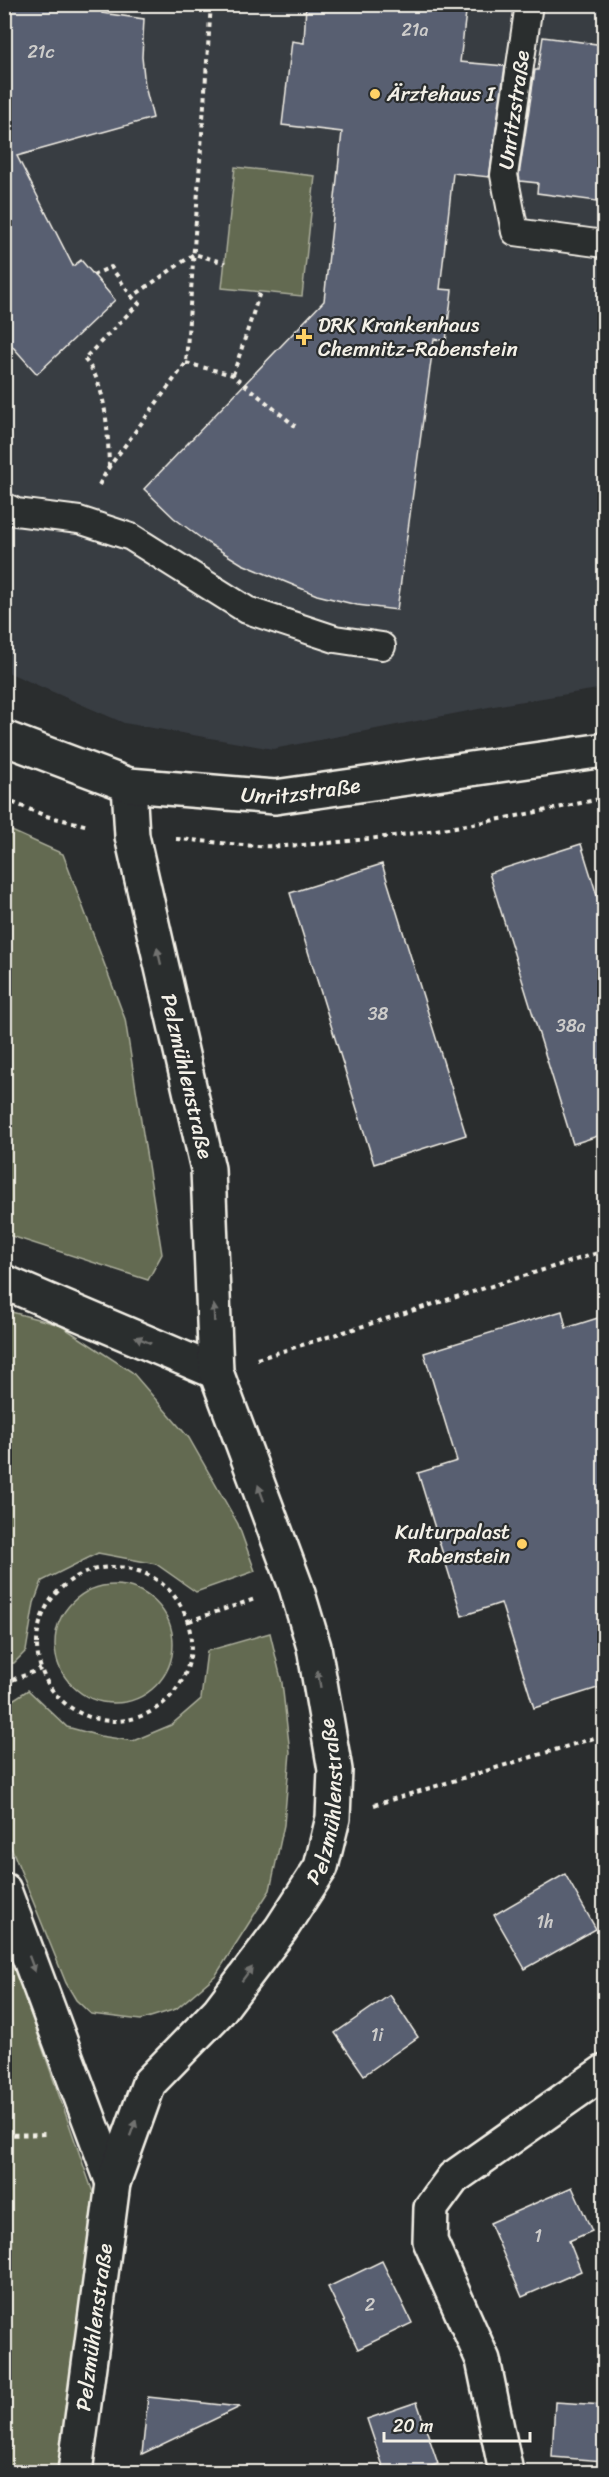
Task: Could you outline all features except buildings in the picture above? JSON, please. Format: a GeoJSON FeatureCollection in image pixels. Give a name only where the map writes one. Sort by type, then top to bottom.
{"type":"FeatureCollection","features":[{"type":"Feature","properties":{"kind":"street","name":"Unritzstraße"},"geometry":{"type":"LineString","coordinates":[[4,738],[129,784],[275,797],[604,750]]}},
{"type":"Feature","properties":{"kind":"street","name":"Pelzmühlenstraße"},"geometry":{"type":"LineString","coordinates":[[75,2472],[113,2183],[149,2083],[219,2011],[281,1929],[321,1867],[333,1818],[335,1770],[314,1647],[296,1587],[216,1372],[207,1169],[132,836],[129,784]]}},
{"type":"Feature","properties":{"kind":"street"},"geometry":{"type":"LineString","coordinates":[[4,1281],[216,1372]]}},
{"type":"Feature","properties":{"kind":"street","name":"Pelzmühlenstraße"},"geometry":{"type":"LineString","coordinates":[[4,1890],[113,2183]]}},
{"type":"Feature","properties":{"kind":"street"},"geometry":{"type":"LineString","coordinates":[[506,2472],[483,2360],[430,2241],[431,2208],[453,2178],[604,2072]]}},
{"type":"Feature","properties":{"kind":"lane","name":"Unritzstraße"},"geometry":{"type":"LineString","coordinates":[[529,4],[504,175],[515,232],[604,244]]}},
{"type":"Feature","properties":{"kind":"lane"},"geometry":{"type":"LineString","coordinates":[[4,506],[16,512],[79,520],[131,537],[247,610],[335,639],[382,646]]}},
{"type":"Feature","properties":{"kind":"path"},"geometry":{"type":"LineString","coordinates":[[79,520],[109,467],[186,363],[212,4]]}},
{"type":"Feature","properties":{"kind":"path"},"geometry":{"type":"LineString","coordinates":[[132,297],[194,255],[225,263]]}},
{"type":"Feature","properties":{"kind":"path"},"geometry":{"type":"LineString","coordinates":[[93,275],[111,267],[132,297],[139,303],[84,359],[93,368],[99,384],[107,433],[109,467]]}},
{"type":"Feature","properties":{"kind":"path"},"geometry":{"type":"LineString","coordinates":[[233,375],[260,292]]}},
{"type":"Feature","properties":{"kind":"path"},"geometry":{"type":"LineString","coordinates":[[186,363],[233,375],[295,426]]}},
{"type":"Feature","properties":{"kind":"path"},"geometry":{"type":"LineString","coordinates":[[216,1372],[604,1251]]}},
{"type":"Feature","properties":{"kind":"path"},"geometry":{"type":"LineString","coordinates":[[102,1567],[124,1567],[145,1572],[164,1584],[179,1601],[189,1621],[192,1641],[190,1661],[183,1679],[171,1696],[156,1709],[138,1718],[119,1721],[99,1720],[80,1713],[64,1702],[50,1687],[41,1669],[37,1647],[39,1625],[48,1604],[62,1587],[80,1574],[102,1567]]}},
{"type":"Feature","properties":{"kind":"path"},"geometry":{"type":"LineString","coordinates":[[189,1621],[296,1587]]}},
{"type":"Feature","properties":{"kind":"path"},"geometry":{"type":"LineString","coordinates":[[4,1683],[41,1669]]}},
{"type":"Feature","properties":{"kind":"path"},"geometry":{"type":"LineString","coordinates":[[333,1818],[604,1735]]}},
{"type":"Feature","properties":{"kind":"shaded area","name":"DRK Krankenhaus Chemnitz-Rabenstein"},"geometry":{"type":"Polygon","coordinates":[[[5,5],[604,5],[604,688],[494,706],[273,749],[124,723],[5,671],[5,5]]]}},
{"type":"Feature","properties":{"kind":"green space"},"geometry":{"type":"Polygon","coordinates":[[[235,167],[315,176],[302,296],[222,288],[235,167]]]}},
{"type":"Feature","properties":{"kind":"green space"},"geometry":{"type":"Polygon","coordinates":[[[5,828],[63,854],[125,1019],[162,1254],[148,1280],[5,1234],[5,828]]]}},
{"type":"Feature","properties":{"kind":"green space"},"geometry":{"type":"Polygon","coordinates":[[[4,1310],[60,1325],[132,1372],[189,1438],[238,1524],[255,1571],[196,1592],[156,1564],[98,1553],[42,1581],[34,1603],[26,1651],[14,1663],[5,1664],[4,1310]]]}},
{"type":"Feature","properties":{"kind":"green space"},"geometry":{"type":"Polygon","coordinates":[[[114,1585],[125,1586],[147,1595],[163,1611],[172,1633],[172,1655],[163,1677],[147,1693],[125,1702],[114,1703],[103,1702],[81,1693],[65,1677],[56,1655],[55,1644],[56,1633],[65,1611],[81,1595],[103,1586],[114,1585]]]}},
{"type":"Feature","properties":{"kind":"green space"},"geometry":{"type":"Polygon","coordinates":[[[270,1633],[282,1683],[290,1752],[284,1825],[270,1890],[216,1975],[176,2009],[141,2020],[91,2014],[76,2000],[66,1983],[5,1832],[5,1705],[28,1690],[67,1727],[100,1736],[133,1741],[171,1725],[201,1699],[207,1651],[270,1633]]]}},
{"type":"Feature","properties":{"kind":"green space"},"geometry":{"type":"Polygon","coordinates":[[[4,1938],[96,2201],[62,2472],[5,2472],[4,1938]]]}},
{"type":"Feature","properties":{"kind":"place","name":"Ärztehaus I"},"geometry":{"type":"Point","coordinates":[375,94]}},
{"type":"Feature","properties":{"kind":"place","name":"DRK Krankenhaus Chemnitz-Rabenstein"},"geometry":{"type":"Point","coordinates":[304,337]}},
{"type":"Feature","properties":{"kind":"place","name":"Kulturpalast Rabenstein"},"geometry":{"type":"Point","coordinates":[522,1544]}}]}
